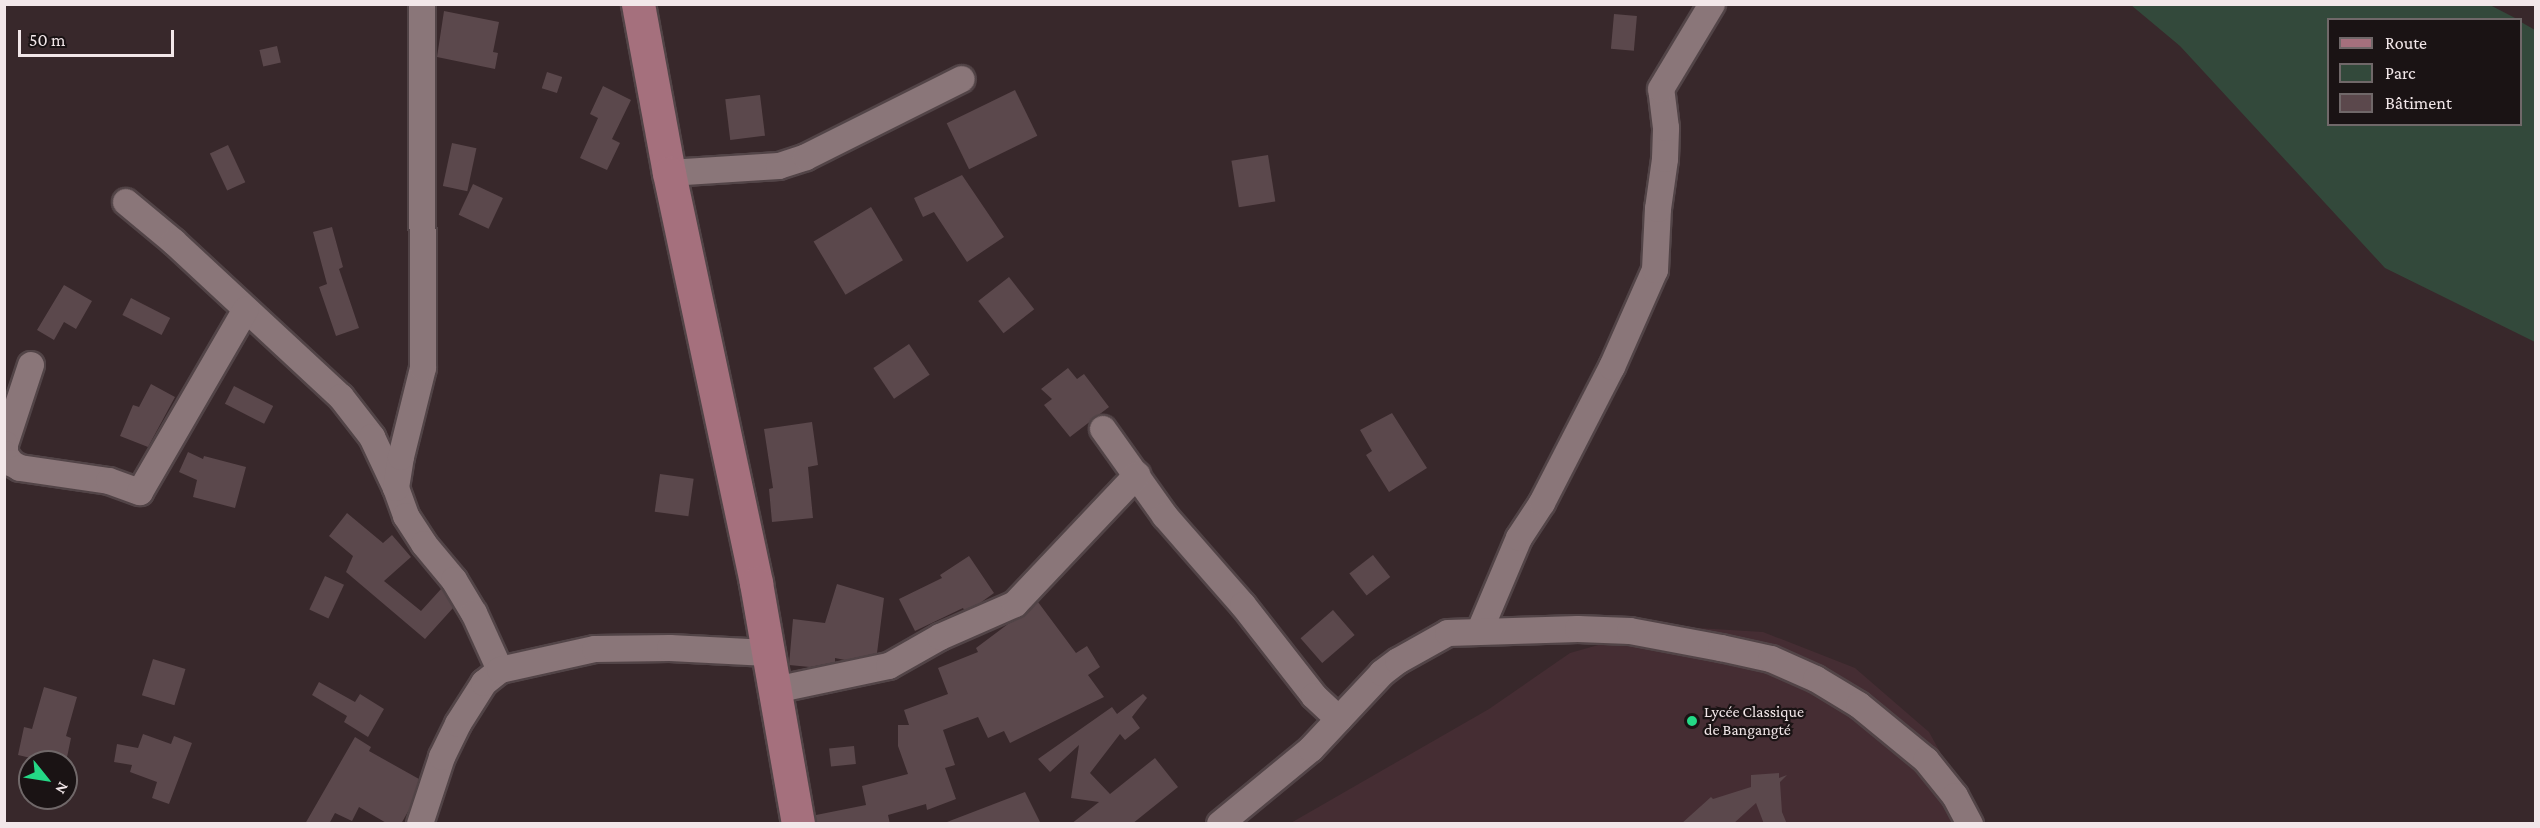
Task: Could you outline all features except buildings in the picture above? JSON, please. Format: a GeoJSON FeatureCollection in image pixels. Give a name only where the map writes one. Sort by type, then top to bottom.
{"type":"FeatureCollection","features":[{"type":"Feature","properties":{"kind":"street"},"geometry":{"type":"LineString","coordinates":[[396,488],[401,457],[423,368],[422,4]]}},
{"type":"Feature","properties":{"kind":"street"},"geometry":{"type":"LineString","coordinates":[[638,4],[669,173],[756,583],[798,824]]}},
{"type":"Feature","properties":{"kind":"street"},"geometry":{"type":"LineString","coordinates":[[1480,630],[1519,538],[1542,503],[1612,367],[1655,270],[1658,209],[1665,159],[1661,89],[1712,4]]}},
{"type":"Feature","properties":{"kind":"street"},"geometry":{"type":"LineString","coordinates":[[669,173],[779,166],[806,157],[962,79]]}},
{"type":"Feature","properties":{"kind":"street"},"geometry":{"type":"LineString","coordinates":[[126,202],[174,242],[341,397],[372,437],[396,488],[406,516],[424,544],[454,580],[474,613],[500,670]]}},
{"type":"Feature","properties":{"kind":"street"},"geometry":{"type":"LineString","coordinates":[[31,365],[5,444],[5,454],[11,463],[20,468],[108,481],[140,492],[246,309]]}},
{"type":"Feature","properties":{"kind":"street"},"geometry":{"type":"LineString","coordinates":[[1103,429],[1165,516],[1243,605],[1314,696],[1339,719]]}},
{"type":"Feature","properties":{"kind":"street"},"geometry":{"type":"LineString","coordinates":[[775,690],[889,666],[940,637],[1015,604],[1137,475]]}},
{"type":"Feature","properties":{"kind":"street"},"geometry":{"type":"LineString","coordinates":[[1220,824],[1290,767],[1398,661],[1448,633],[1480,630],[1630,632],[1771,659],[1816,679],[1859,705],[1903,741],[1933,769],[1955,796],[1970,824]]}},
{"type":"Feature","properties":{"kind":"street"},"geometry":{"type":"LineString","coordinates":[[420,824],[442,757],[458,724],[484,683],[500,670],[595,649],[670,648],[768,653]]}},
{"type":"Feature","properties":{"kind":"shaded area","name":"Lycée Classique de Bangangté"},"geometry":{"type":"Polygon","coordinates":[[[1665,626],[1763,632],[1855,668],[1929,732],[1980,824],[1289,824],[1489,709],[1570,653],[1665,626]]]}},
{"type":"Feature","properties":{"kind":"green space"},"geometry":{"type":"Polygon","coordinates":[[[2131,5],[2490,5],[2515,18],[2327,18],[2327,126],[2522,126],[2522,23],[2535,30],[2535,342],[2385,268],[2180,46],[2131,5]]]}},
{"type":"Feature","properties":{"kind":"place","name":"Lycée Classique de Bangangté"},"geometry":{"type":"Point","coordinates":[1692,721]}}]}
